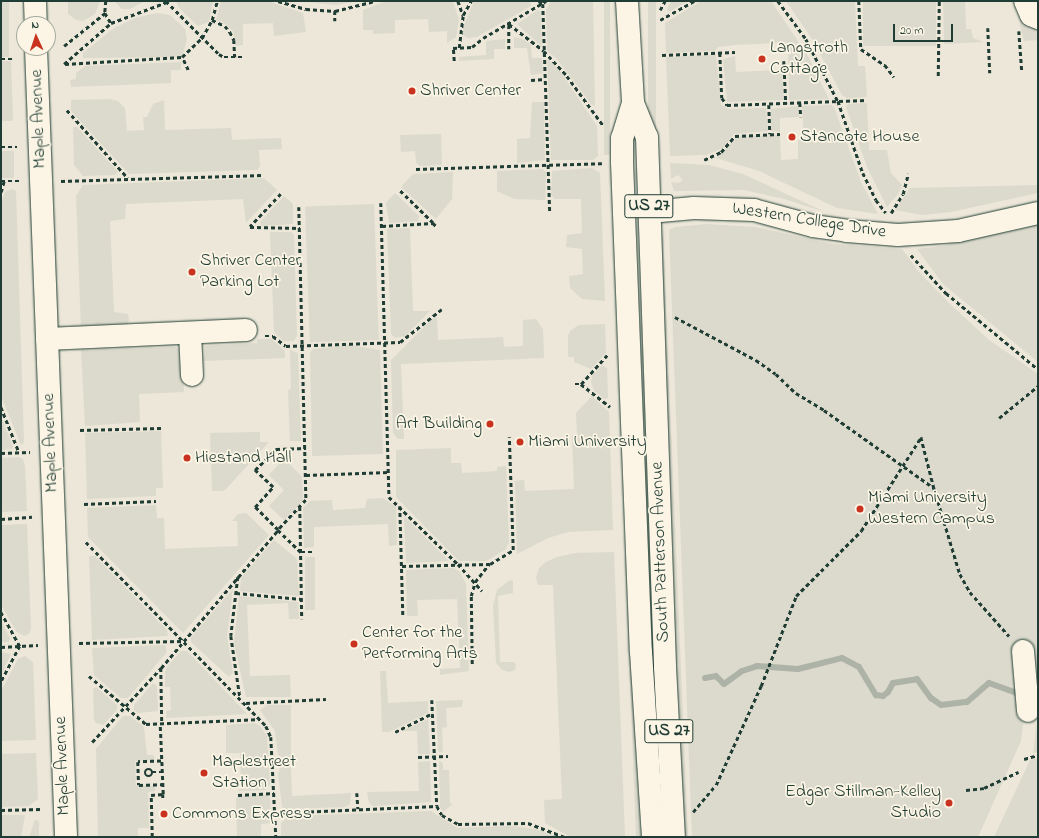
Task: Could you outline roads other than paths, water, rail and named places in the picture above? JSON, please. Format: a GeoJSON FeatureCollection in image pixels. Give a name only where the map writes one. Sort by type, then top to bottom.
{"type":"FeatureCollection","features":[{"type":"Feature","properties":{"kind":"main road"},"geometry":{"type":"LineString","coordinates":[[35,1],[36,16]]}},
{"type":"Feature","properties":{"kind":"main road","name":"South Patterson Avenue"},"geometry":{"type":"LineString","coordinates":[[627,1],[633,102],[647,136],[664,659],[674,837]]}},
{"type":"Feature","properties":{"kind":"main road"},"geometry":{"type":"LineString","coordinates":[[1025,1],[1031,15],[1038,18]]}},
{"type":"Feature","properties":{"kind":"main road","name":"Maple Avenue"},"geometry":{"type":"LineString","coordinates":[[36,56],[66,837]]}},
{"type":"Feature","properties":{"kind":"main road","name":"South Patterson Avenue"},"geometry":{"type":"LineString","coordinates":[[633,102],[622,138],[622,162],[641,652],[653,837]]}},
{"type":"Feature","properties":{"kind":"main road","name":"Western College Drive"},"geometry":{"type":"LineString","coordinates":[[649,212],[694,208],[754,210],[813,226],[847,232],[898,235],[958,231],[1038,213]]}},
{"type":"Feature","properties":{"kind":"main road"},"geometry":{"type":"LineString","coordinates":[[47,339],[246,330]]}},
{"type":"Feature","properties":{"kind":"main road"},"geometry":{"type":"LineString","coordinates":[[190,333],[192,375]]}},
{"type":"Feature","properties":{"kind":"main road"},"geometry":{"type":"LineString","coordinates":[[1022,651],[1028,711]]}},
{"type":"Feature","properties":{"kind":"waterway"},"geometry":{"type":"LineString","coordinates":[[705,678],[716,676],[724,684],[742,671],[757,666],[798,669],[842,658],[859,667],[876,695],[883,696],[888,692],[893,683],[917,679],[931,698],[941,705],[967,702],[989,683],[1017,693],[1038,692]]}},
{"type":"Feature","properties":{"kind":"place","name":"Langstroth Cottage"},"geometry":{"type":"Point","coordinates":[762,59]}},
{"type":"Feature","properties":{"kind":"place","name":"Shriver Center"},"geometry":{"type":"Point","coordinates":[412,91]}},
{"type":"Feature","properties":{"kind":"place","name":"Stancote House"},"geometry":{"type":"Point","coordinates":[792,137]}},
{"type":"Feature","properties":{"kind":"place","name":"Shriver Center Parking Lot"},"geometry":{"type":"Point","coordinates":[192,272]}},
{"type":"Feature","properties":{"kind":"place","name":"Art Building"},"geometry":{"type":"Point","coordinates":[490,424]}},
{"type":"Feature","properties":{"kind":"place","name":"Miami University"},"geometry":{"type":"Point","coordinates":[520,442]}},
{"type":"Feature","properties":{"kind":"place","name":"Hiestand Hall"},"geometry":{"type":"Point","coordinates":[187,458]}},
{"type":"Feature","properties":{"kind":"place","name":"Miami University Western Campus"},"geometry":{"type":"Point","coordinates":[860,509]}},
{"type":"Feature","properties":{"kind":"place","name":"Center for the Performing Arts"},"geometry":{"type":"Point","coordinates":[354,644]}},
{"type":"Feature","properties":{"kind":"place","name":"Maplestreet Station"},"geometry":{"type":"Point","coordinates":[204,773]}},
{"type":"Feature","properties":{"kind":"place","name":"Edgar Stillman-Kelley Studio"},"geometry":{"type":"Point","coordinates":[949,803]}},
{"type":"Feature","properties":{"kind":"place","name":"Commons Express"},"geometry":{"type":"Point","coordinates":[164,814]}}]}
